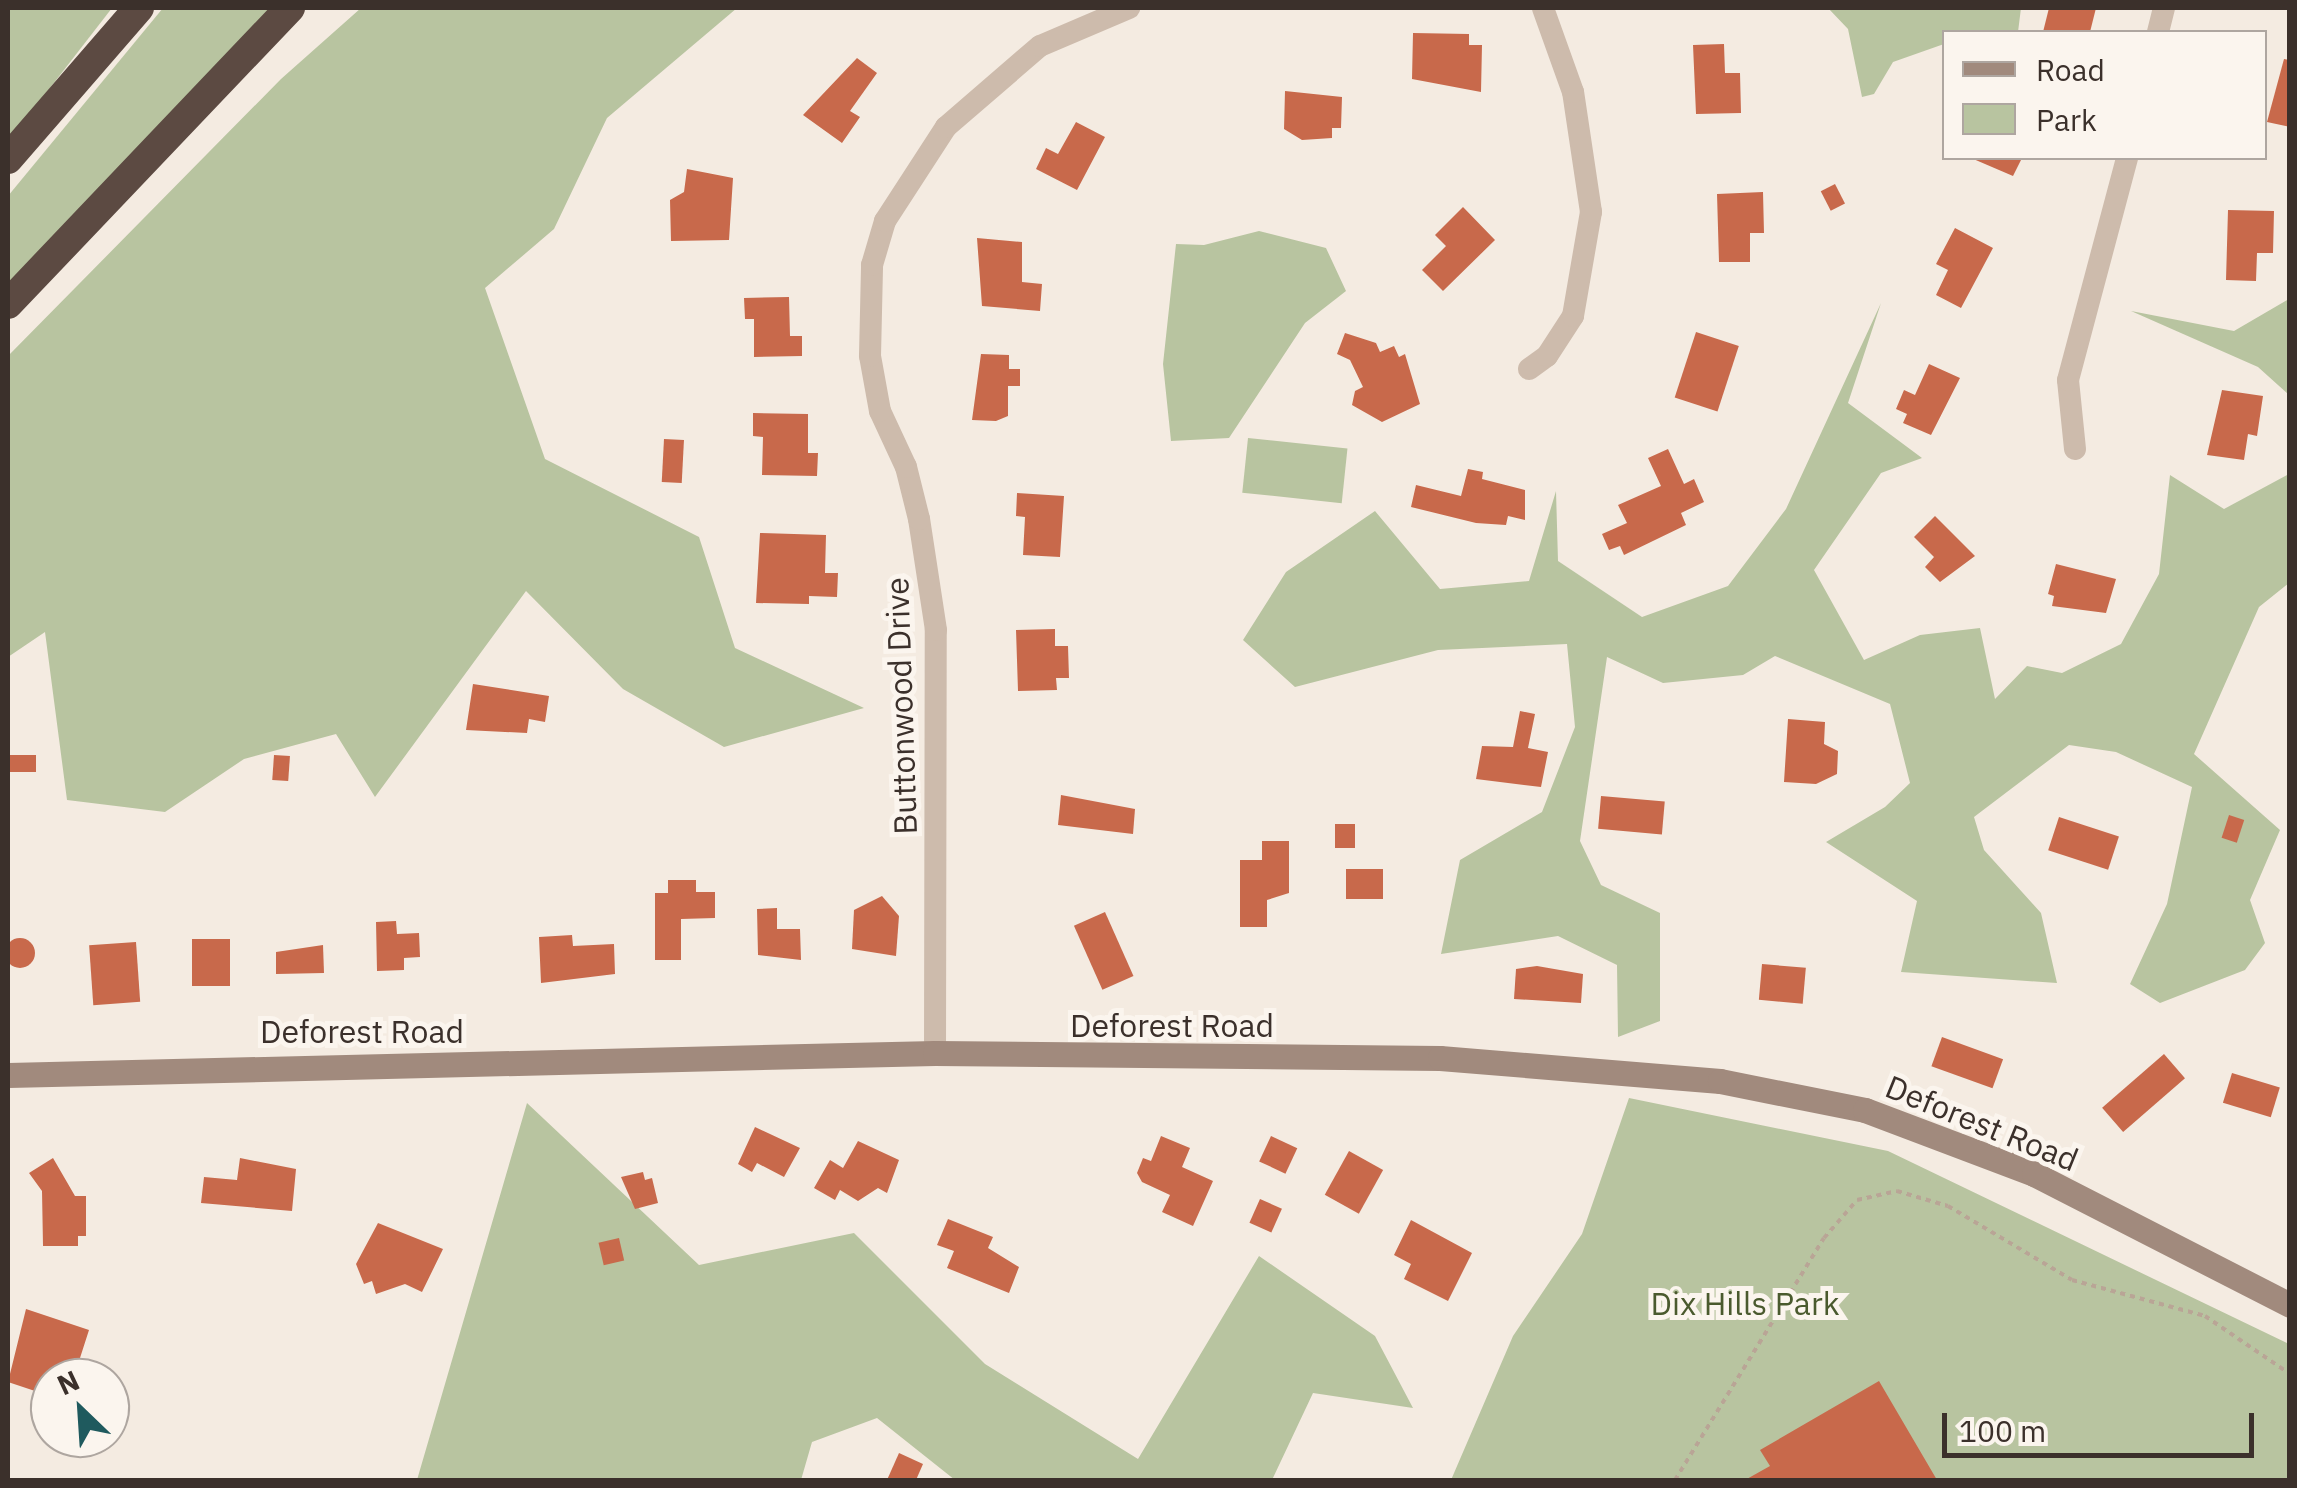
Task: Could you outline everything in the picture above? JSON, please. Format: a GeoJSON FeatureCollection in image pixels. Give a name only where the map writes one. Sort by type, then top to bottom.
{"type":"FeatureCollection","features":[{"type":"Feature","properties":{"kind":"highway"},"geometry":{"type":"LineString","coordinates":[[8,160],[139,8]]}},
{"type":"Feature","properties":{"kind":"highway"},"geometry":{"type":"LineString","coordinates":[[8,304],[290,8]]}},
{"type":"Feature","properties":{"kind":"street","name":"Buttonwood Drive"},"geometry":{"type":"LineString","coordinates":[[935,1053],[936,630],[920,519],[906,467],[880,411],[870,356],[872,265],[885,221],[946,126],[1040,46],[1128,8]]}},
{"type":"Feature","properties":{"kind":"street"},"geometry":{"type":"LineString","coordinates":[[1529,369],[1547,356],[1573,316],[1592,212],[1573,92],[1543,8]]}},
{"type":"Feature","properties":{"kind":"street"},"geometry":{"type":"LineString","coordinates":[[2075,448],[2068,380],[2125,160]]}},
{"type":"Feature","properties":{"kind":"street","name":"Deforest Road"},"geometry":{"type":"LineString","coordinates":[[8,1075],[935,1053],[1440,1058],[1720,1081],[1865,1110],[2034,1174],[2290,1304]]}},
{"type":"Feature","properties":{"kind":"path"},"geometry":{"type":"LineString","coordinates":[[1675,1480],[1824,1238],[1857,1200],[1896,1192],[1948,1206],[2072,1280],[2206,1316],[2290,1374]]}},
{"type":"Feature","properties":{"kind":"green space"},"geometry":{"type":"Polygon","coordinates":[[[8,8],[112,8],[8,142],[8,8]]]}},
{"type":"Feature","properties":{"kind":"green space"},"geometry":{"type":"Polygon","coordinates":[[[163,8],[281,8],[8,288],[8,196],[163,8]]]}},
{"type":"Feature","properties":{"kind":"green space"},"geometry":{"type":"Polygon","coordinates":[[[361,8],[737,8],[607,118],[554,229],[485,288],[545,459],[699,537],[735,648],[864,708],[724,747],[623,689],[526,591],[375,797],[336,734],[244,759],[165,812],[67,800],[45,632],[8,657],[8,356],[281,79],[361,8]]]}},
{"type":"Feature","properties":{"kind":"green space"},"geometry":{"type":"Polygon","coordinates":[[[1828,8],[2021,8],[2018,30],[1942,30],[1942,45],[1893,62],[1874,94],[1862,97],[1848,29],[1828,8]]]}},
{"type":"Feature","properties":{"kind":"green space"},"geometry":{"type":"Polygon","coordinates":[[[1259,231],[1326,248],[1346,291],[1305,323],[1229,438],[1171,441],[1163,364],[1176,244],[1204,245],[1259,231]]]}},
{"type":"Feature","properties":{"kind":"green space"},"geometry":{"type":"Polygon","coordinates":[[[2289,299],[2289,395],[2258,367],[2131,311],[2234,331],[2289,299]]]}},
{"type":"Feature","properties":{"kind":"green space"},"geometry":{"type":"Polygon","coordinates":[[[1881,303],[1848,403],[1922,458],[1881,473],[1814,570],[1864,660],[1920,635],[1980,628],[1995,699],[2027,666],[2062,673],[2121,644],[2159,574],[2170,475],[2224,509],[2289,474],[2289,583],[2259,607],[2194,754],[2280,830],[2250,900],[2265,943],[2245,970],[2160,1003],[2130,984],[2167,904],[2192,787],[2116,752],[2069,745],[1974,817],[1984,850],[2041,913],[2057,983],[1901,972],[1917,901],[1826,842],[1885,807],[1910,783],[1890,704],[1775,656],[1743,675],[1663,683],[1607,657],[1580,841],[1601,885],[1660,913],[1660,1021],[1618,1037],[1617,965],[1558,936],[1441,954],[1460,860],[1542,812],[1575,727],[1567,644],[1438,650],[1295,687],[1243,640],[1286,572],[1375,511],[1440,589],[1529,581],[1556,491],[1558,561],[1642,617],[1728,586],[1786,509],[1881,303]]]}},
{"type":"Feature","properties":{"kind":"green space"},"geometry":{"type":"Polygon","coordinates":[[[1248,438],[1347,448],[1342,503],[1242,493],[1248,438]]]}},
{"type":"Feature","properties":{"kind":"green space","name":"Dix Hills Park"},"geometry":{"type":"Polygon","coordinates":[[[1629,1098],[1888,1151],[2289,1344],[2289,1480],[1451,1480],[1513,1336],[1582,1234],[1629,1098]]]}},
{"type":"Feature","properties":{"kind":"green space"},"geometry":{"type":"Polygon","coordinates":[[[527,1103],[699,1265],[854,1233],[985,1364],[1138,1459],[1259,1256],[1375,1336],[1413,1408],[1313,1393],[1272,1480],[955,1480],[877,1418],[812,1442],[801,1480],[417,1480],[527,1103]]]}},
{"type":"Feature","properties":{"kind":"building"},"geometry":{"type":"Polygon","coordinates":[[[2049,8],[2096,8],[2090,30],[2044,30],[2049,8]]]}},
{"type":"Feature","properties":{"kind":"building"},"geometry":{"type":"Polygon","coordinates":[[[1413,33],[1469,34],[1469,45],[1482,45],[1481,92],[1412,79],[1413,33]]]}},
{"type":"Feature","properties":{"kind":"building"},"geometry":{"type":"Polygon","coordinates":[[[1724,44],[1725,73],[1740,73],[1741,113],[1696,114],[1693,45],[1724,44]]]}},
{"type":"Feature","properties":{"kind":"building"},"geometry":{"type":"Polygon","coordinates":[[[857,58],[877,73],[850,111],[860,117],[842,143],[803,115],[857,58]]]}},
{"type":"Feature","properties":{"kind":"building"},"geometry":{"type":"Polygon","coordinates":[[[2284,59],[2290,60],[2290,127],[2267,122],[2284,59]]]}},
{"type":"Feature","properties":{"kind":"building"},"geometry":{"type":"Polygon","coordinates":[[[1285,91],[1342,97],[1341,128],[1332,128],[1332,138],[1302,140],[1284,129],[1285,91]]]}},
{"type":"Feature","properties":{"kind":"building"},"geometry":{"type":"Polygon","coordinates":[[[1076,122],[1105,137],[1077,190],[1036,169],[1046,148],[1058,154],[1076,122]]]}},
{"type":"Feature","properties":{"kind":"building"},"geometry":{"type":"Polygon","coordinates":[[[1976,160],[2021,160],[2013,176],[1976,160]]]}},
{"type":"Feature","properties":{"kind":"building"},"geometry":{"type":"Polygon","coordinates":[[[687,169],[733,178],[729,240],[671,241],[670,200],[684,192],[687,169]]]}},
{"type":"Feature","properties":{"kind":"building"},"geometry":{"type":"Polygon","coordinates":[[[1835,184],[1845,204],[1831,211],[1821,191],[1835,184]]]}},
{"type":"Feature","properties":{"kind":"building"},"geometry":{"type":"Polygon","coordinates":[[[1763,192],[1764,233],[1750,233],[1750,262],[1719,262],[1717,194],[1763,192]]]}},
{"type":"Feature","properties":{"kind":"building"},"geometry":{"type":"Polygon","coordinates":[[[1463,207],[1495,240],[1443,291],[1422,270],[1446,246],[1435,235],[1463,207]]]}},
{"type":"Feature","properties":{"kind":"building"},"geometry":{"type":"Polygon","coordinates":[[[2228,210],[2274,211],[2273,253],[2257,253],[2256,281],[2226,280],[2228,210]]]}},
{"type":"Feature","properties":{"kind":"building"},"geometry":{"type":"Polygon","coordinates":[[[1955,228],[1993,248],[1961,308],[1936,295],[1948,270],[1936,264],[1955,228]]]}},
{"type":"Feature","properties":{"kind":"building"},"geometry":{"type":"Polygon","coordinates":[[[977,238],[1022,242],[1022,282],[1042,284],[1040,311],[982,306],[977,238]]]}},
{"type":"Feature","properties":{"kind":"building"},"geometry":{"type":"Polygon","coordinates":[[[789,297],[790,336],[802,336],[802,356],[754,357],[754,319],[745,319],[744,298],[789,297]]]}},
{"type":"Feature","properties":{"kind":"building"},"geometry":{"type":"Polygon","coordinates":[[[1696,332],[1739,346],[1717,412],[1675,398],[1696,332]]]}},
{"type":"Feature","properties":{"kind":"building"},"geometry":{"type":"Polygon","coordinates":[[[1345,333],[1376,343],[1380,352],[1394,346],[1399,357],[1405,354],[1420,404],[1382,422],[1352,405],[1355,391],[1363,387],[1350,360],[1337,354],[1345,333]]]}},
{"type":"Feature","properties":{"kind":"building"},"geometry":{"type":"Polygon","coordinates":[[[981,354],[1009,355],[1009,369],[1020,369],[1020,386],[1008,386],[1008,416],[996,421],[972,420],[981,354]]]}},
{"type":"Feature","properties":{"kind":"building"},"geometry":{"type":"Polygon","coordinates":[[[1929,364],[1960,378],[1931,435],[1903,423],[1907,414],[1896,409],[1904,390],[1915,395],[1929,364]]]}},
{"type":"Feature","properties":{"kind":"building"},"geometry":{"type":"Polygon","coordinates":[[[2222,390],[2263,396],[2257,436],[2248,434],[2244,460],[2207,455],[2222,390]]]}},
{"type":"Feature","properties":{"kind":"building"},"geometry":{"type":"Polygon","coordinates":[[[753,413],[808,414],[808,453],[818,453],[817,476],[762,475],[763,437],[753,436],[753,413]]]}},
{"type":"Feature","properties":{"kind":"building"},"geometry":{"type":"Polygon","coordinates":[[[664,439],[684,440],[682,483],[662,482],[664,439]]]}},
{"type":"Feature","properties":{"kind":"building"},"geometry":{"type":"Polygon","coordinates":[[[1668,449],[1684,484],[1694,479],[1704,502],[1681,513],[1686,525],[1624,555],[1620,546],[1609,550],[1602,534],[1627,523],[1618,505],[1661,486],[1648,458],[1668,449]]]}},
{"type":"Feature","properties":{"kind":"building"},"geometry":{"type":"Polygon","coordinates":[[[1468,469],[1483,472],[1482,479],[1525,490],[1525,520],[1508,516],[1506,525],[1476,523],[1411,507],[1416,485],[1461,496],[1468,469]]]}},
{"type":"Feature","properties":{"kind":"building"},"geometry":{"type":"Polygon","coordinates":[[[1017,493],[1064,496],[1060,557],[1023,555],[1025,517],[1016,516],[1017,493]]]}},
{"type":"Feature","properties":{"kind":"building"},"geometry":{"type":"Polygon","coordinates":[[[1935,516],[1975,556],[1940,582],[1925,567],[1934,557],[1914,537],[1935,516]]]}},
{"type":"Feature","properties":{"kind":"building"},"geometry":{"type":"Polygon","coordinates":[[[760,533],[826,535],[825,573],[838,573],[837,597],[809,596],[809,604],[756,603],[760,533]]]}},
{"type":"Feature","properties":{"kind":"building"},"geometry":{"type":"Polygon","coordinates":[[[2056,564],[2116,579],[2106,613],[2052,606],[2054,596],[2048,594],[2056,564]]]}},
{"type":"Feature","properties":{"kind":"building"},"geometry":{"type":"Polygon","coordinates":[[[1055,629],[1055,646],[1068,646],[1069,678],[1056,678],[1057,690],[1018,691],[1016,630],[1055,629]]]}},
{"type":"Feature","properties":{"kind":"building"},"geometry":{"type":"Polygon","coordinates":[[[473,684],[549,696],[545,722],[529,719],[527,733],[466,730],[473,684]]]}},
{"type":"Feature","properties":{"kind":"building"},"geometry":{"type":"Polygon","coordinates":[[[1520,711],[1535,714],[1528,748],[1548,752],[1541,787],[1476,779],[1482,746],[1513,747],[1520,711]]]}},
{"type":"Feature","properties":{"kind":"building"},"geometry":{"type":"Polygon","coordinates":[[[1788,719],[1825,722],[1824,744],[1838,751],[1837,774],[1816,784],[1784,782],[1788,719]]]}},
{"type":"Feature","properties":{"kind":"building"},"geometry":{"type":"Polygon","coordinates":[[[8,755],[36,755],[36,772],[8,772],[8,755]]]}},
{"type":"Feature","properties":{"kind":"building"},"geometry":{"type":"Polygon","coordinates":[[[274,755],[290,756],[288,781],[272,780],[274,755]]]}},
{"type":"Feature","properties":{"kind":"building"},"geometry":{"type":"Polygon","coordinates":[[[1061,795],[1135,809],[1133,834],[1058,825],[1061,795]]]}},
{"type":"Feature","properties":{"kind":"building"},"geometry":{"type":"Polygon","coordinates":[[[1601,796],[1665,802],[1662,834],[1598,829],[1601,796]]]}},
{"type":"Feature","properties":{"kind":"building"},"geometry":{"type":"Polygon","coordinates":[[[2229,815],[2244,820],[2237,843],[2222,838],[2229,815]]]}},
{"type":"Feature","properties":{"kind":"building"},"geometry":{"type":"Polygon","coordinates":[[[2059,817],[2119,836],[2108,870],[2048,850],[2059,817]]]}},
{"type":"Feature","properties":{"kind":"building"},"geometry":{"type":"Polygon","coordinates":[[[1335,824],[1355,824],[1355,848],[1335,848],[1335,824]]]}},
{"type":"Feature","properties":{"kind":"building"},"geometry":{"type":"Polygon","coordinates":[[[1262,841],[1289,841],[1289,893],[1267,900],[1267,927],[1240,927],[1240,860],[1262,860],[1262,841]]]}},
{"type":"Feature","properties":{"kind":"building"},"geometry":{"type":"Polygon","coordinates":[[[1346,869],[1383,869],[1383,899],[1346,899],[1346,869]]]}},
{"type":"Feature","properties":{"kind":"building"},"geometry":{"type":"Polygon","coordinates":[[[668,880],[696,880],[696,892],[715,892],[715,918],[681,919],[681,960],[655,960],[655,893],[668,893],[668,880]]]}},
{"type":"Feature","properties":{"kind":"building"},"geometry":{"type":"Polygon","coordinates":[[[882,896],[899,916],[896,956],[852,949],[854,910],[882,896]]]}},
{"type":"Feature","properties":{"kind":"building"},"geometry":{"type":"Polygon","coordinates":[[[777,908],[777,929],[800,929],[801,960],[758,955],[757,909],[777,908]]]}},
{"type":"Feature","properties":{"kind":"building"},"geometry":{"type":"Polygon","coordinates":[[[1105,912],[1133,976],[1102,990],[1074,926],[1105,912]]]}},
{"type":"Feature","properties":{"kind":"building"},"geometry":{"type":"Polygon","coordinates":[[[396,921],[397,934],[419,933],[420,957],[404,958],[404,970],[377,971],[376,922],[396,921]]]}},
{"type":"Feature","properties":{"kind":"building"},"geometry":{"type":"Polygon","coordinates":[[[572,935],[573,946],[614,944],[615,974],[541,983],[539,937],[572,935]]]}},
{"type":"Feature","properties":{"kind":"building"},"geometry":{"type":"Polygon","coordinates":[[[20,938],[34,947],[35,953],[26,967],[20,968],[6,959],[5,953],[14,939],[20,938]]]}},
{"type":"Feature","properties":{"kind":"building"},"geometry":{"type":"Polygon","coordinates":[[[192,939],[230,939],[230,986],[192,986],[192,939]]]}},
{"type":"Feature","properties":{"kind":"building"},"geometry":{"type":"Polygon","coordinates":[[[136,942],[140,1002],[93,1005],[89,945],[136,942]]]}},
{"type":"Feature","properties":{"kind":"building"},"geometry":{"type":"Polygon","coordinates":[[[323,945],[324,973],[276,974],[276,952],[323,945]]]}},
{"type":"Feature","properties":{"kind":"building"},"geometry":{"type":"Polygon","coordinates":[[[1762,964],[1806,968],[1803,1004],[1759,1000],[1762,964]]]}},
{"type":"Feature","properties":{"kind":"building"},"geometry":{"type":"Polygon","coordinates":[[[1537,966],[1583,974],[1581,1003],[1514,999],[1516,969],[1537,966]]]}},
{"type":"Feature","properties":{"kind":"building"},"geometry":{"type":"Polygon","coordinates":[[[1942,1037],[2003,1059],[1992,1088],[1931,1066],[1942,1037]]]}},
{"type":"Feature","properties":{"kind":"building"},"geometry":{"type":"Polygon","coordinates":[[[2164,1054],[2185,1078],[2123,1132],[2102,1108],[2164,1054]]]}},
{"type":"Feature","properties":{"kind":"building"},"geometry":{"type":"Polygon","coordinates":[[[2232,1073],[2280,1088],[2271,1117],[2223,1103],[2232,1073]]]}},
{"type":"Feature","properties":{"kind":"building"},"geometry":{"type":"Polygon","coordinates":[[[755,1127],[800,1148],[784,1177],[757,1163],[752,1172],[738,1164],[755,1127]]]}},
{"type":"Feature","properties":{"kind":"building"},"geometry":{"type":"Polygon","coordinates":[[[1161,1136],[1190,1148],[1182,1167],[1213,1181],[1193,1226],[1162,1212],[1170,1195],[1142,1182],[1137,1173],[1143,1158],[1151,1161],[1161,1136]]]}},
{"type":"Feature","properties":{"kind":"building"},"geometry":{"type":"Polygon","coordinates":[[[1271,1136],[1297,1148],[1285,1174],[1259,1161],[1271,1136]]]}},
{"type":"Feature","properties":{"kind":"building"},"geometry":{"type":"Polygon","coordinates":[[[858,1141],[899,1160],[887,1193],[878,1188],[858,1201],[840,1190],[835,1200],[814,1188],[830,1160],[843,1168],[858,1141]]]}},
{"type":"Feature","properties":{"kind":"building"},"geometry":{"type":"Polygon","coordinates":[[[1349,1151],[1383,1170],[1359,1214],[1325,1195],[1349,1151]]]}},
{"type":"Feature","properties":{"kind":"building"},"geometry":{"type":"Polygon","coordinates":[[[53,1158],[75,1196],[86,1196],[86,1236],[78,1236],[78,1246],[43,1246],[42,1191],[29,1173],[53,1158]]]}},
{"type":"Feature","properties":{"kind":"building"},"geometry":{"type":"Polygon","coordinates":[[[240,1158],[296,1169],[292,1211],[201,1203],[204,1177],[237,1180],[240,1158]]]}},
{"type":"Feature","properties":{"kind":"building"},"geometry":{"type":"Polygon","coordinates":[[[643,1172],[645,1180],[652,1178],[658,1203],[635,1209],[621,1177],[643,1172]]]}},
{"type":"Feature","properties":{"kind":"building"},"geometry":{"type":"Polygon","coordinates":[[[1260,1199],[1282,1209],[1271,1233],[1249,1223],[1260,1199]]]}},
{"type":"Feature","properties":{"kind":"building"},"geometry":{"type":"Polygon","coordinates":[[[948,1219],[993,1237],[988,1248],[1019,1267],[1009,1293],[947,1268],[954,1251],[937,1245],[948,1219]]]}},
{"type":"Feature","properties":{"kind":"building"},"geometry":{"type":"Polygon","coordinates":[[[1411,1220],[1472,1253],[1448,1301],[1404,1279],[1411,1264],[1394,1255],[1411,1220]]]}},
{"type":"Feature","properties":{"kind":"building"},"geometry":{"type":"Polygon","coordinates":[[[378,1223],[443,1249],[422,1292],[405,1284],[376,1294],[372,1281],[364,1284],[356,1264],[378,1223]]]}},
{"type":"Feature","properties":{"kind":"building"},"geometry":{"type":"Polygon","coordinates":[[[619,1238],[624,1260],[604,1265],[599,1243],[619,1238]]]}},
{"type":"Feature","properties":{"kind":"building"},"geometry":{"type":"Polygon","coordinates":[[[26,1309],[89,1330],[80,1358],[30,1358],[30,1389],[8,1382],[26,1309]]]}},
{"type":"Feature","properties":{"kind":"building"},"geometry":{"type":"Polygon","coordinates":[[[1879,1381],[1937,1480],[1745,1480],[1770,1466],[1760,1450],[1879,1381]]]}},
{"type":"Feature","properties":{"kind":"building"},"geometry":{"type":"Polygon","coordinates":[[[899,1453],[923,1464],[916,1480],[887,1480],[899,1453]]]}}]}
